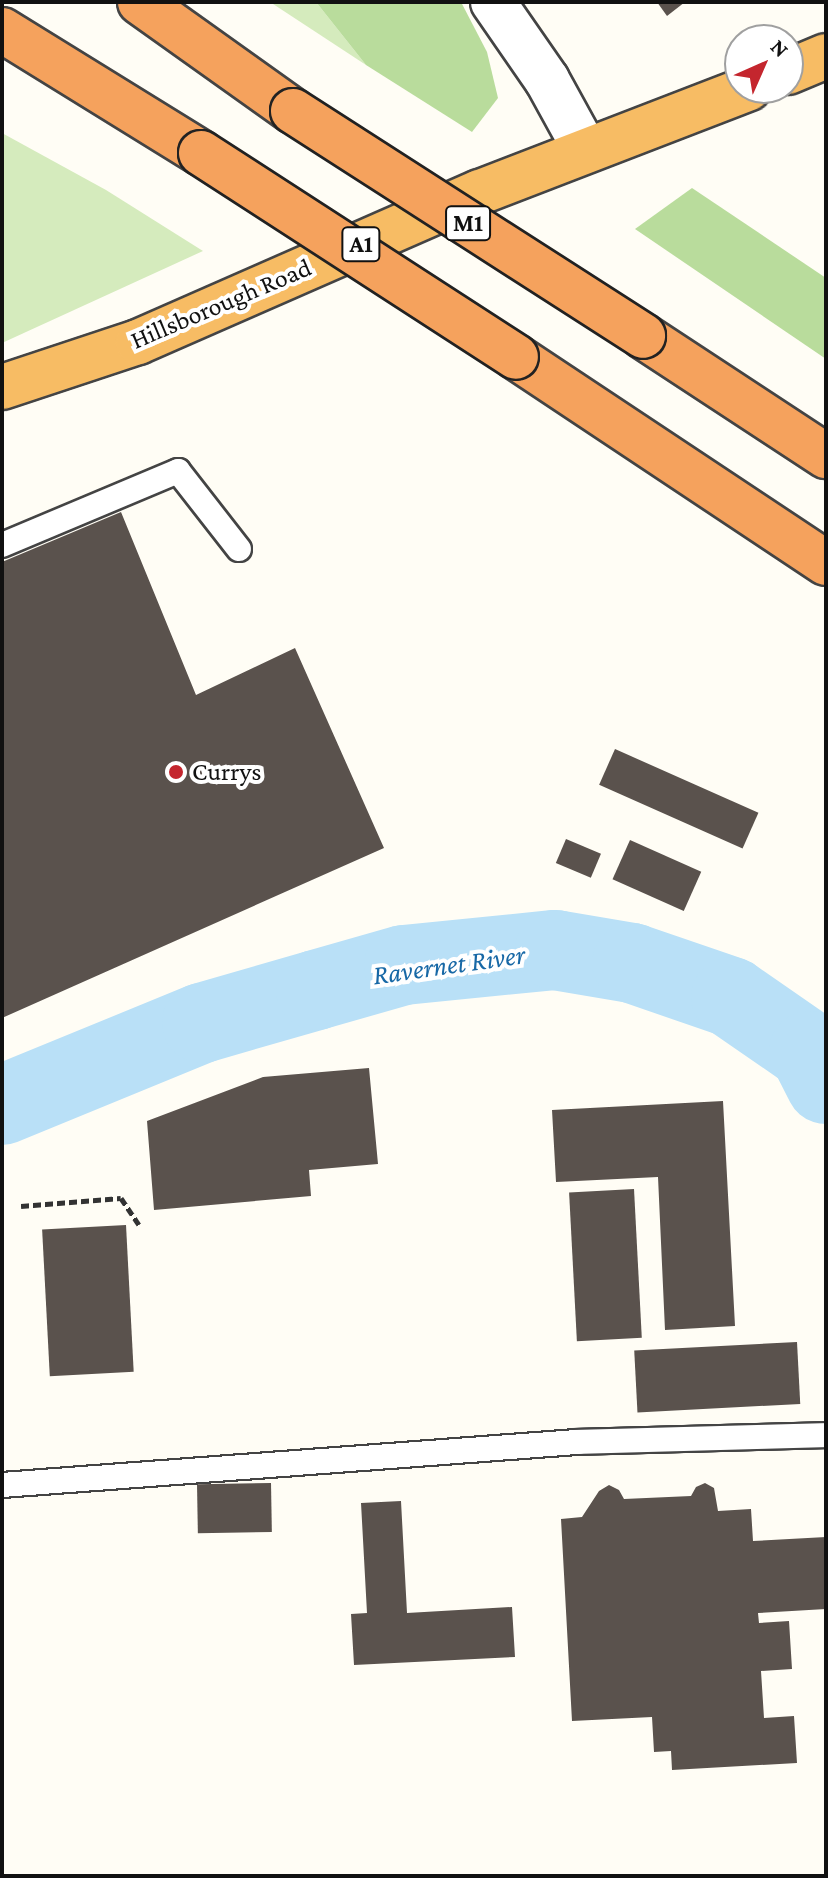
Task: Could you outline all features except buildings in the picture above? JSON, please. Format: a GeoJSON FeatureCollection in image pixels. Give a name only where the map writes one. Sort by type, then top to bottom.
{"type":"FeatureCollection","features":[{"type":"Feature","properties":{"kind":"highway","name":"M1"},"geometry":{"type":"LineString","coordinates":[[124,2],[826,456]]}},
{"type":"Feature","properties":{"kind":"highway"},"geometry":{"type":"LineString","coordinates":[[140,2],[257,86]]}},
{"type":"Feature","properties":{"kind":"highway"},"geometry":{"type":"LineString","coordinates":[[2,30],[201,153],[826,563]]}},
{"type":"Feature","properties":{"kind":"highway"},"geometry":{"type":"LineString","coordinates":[[2,42],[53,64]]}},
{"type":"Feature","properties":{"kind":"highway"},"geometry":{"type":"LineString","coordinates":[[804,65],[826,56]]}},
{"type":"Feature","properties":{"kind":"highway","name":"Hillsborough Road"},"geometry":{"type":"LineString","coordinates":[[2,387],[138,342],[585,149],[724,97]]}},
{"type":"Feature","properties":{"kind":"street"},"geometry":{"type":"LineString","coordinates":[[493,2],[547,80],[585,149]]}},
{"type":"Feature","properties":{"kind":"lane"},"geometry":{"type":"LineString","coordinates":[[2,545],[178,471],[239,549]]}},
{"type":"Feature","properties":{"kind":"lane"},"geometry":{"type":"LineString","coordinates":[[2,1485],[577,1442],[826,1435]]}},
{"type":"Feature","properties":{"kind":"path"},"geometry":{"type":"LineString","coordinates":[[21,1206],[121,1198],[139,1225]]}},
{"type":"Feature","properties":{"kind":"green space"},"geometry":{"type":"Polygon","coordinates":[[[270,2],[316,2],[366,65],[270,2]]]}},
{"type":"Feature","properties":{"kind":"green space"},"geometry":{"type":"Polygon","coordinates":[[[316,2],[461,2],[487,52],[498,98],[472,132],[366,65],[316,2]]]}},
{"type":"Feature","properties":{"kind":"green space"},"geometry":{"type":"Polygon","coordinates":[[[2,133],[106,190],[203,251],[2,343],[2,133]]]}},
{"type":"Feature","properties":{"kind":"green space"},"geometry":{"type":"Polygon","coordinates":[[[692,188],[826,278],[826,359],[635,229],[692,188]]]}},
{"type":"Feature","properties":{"kind":"waterway","name":"Ravernet River"},"geometry":{"type":"LineString","coordinates":[[2,1105],[202,1023],[404,965],[555,950],[632,963],[731,997],[809,1051],[826,1084]]}},
{"type":"Feature","properties":{"kind":"place","name":"Currys"},"geometry":{"type":"Point","coordinates":[176,772]}}]}
